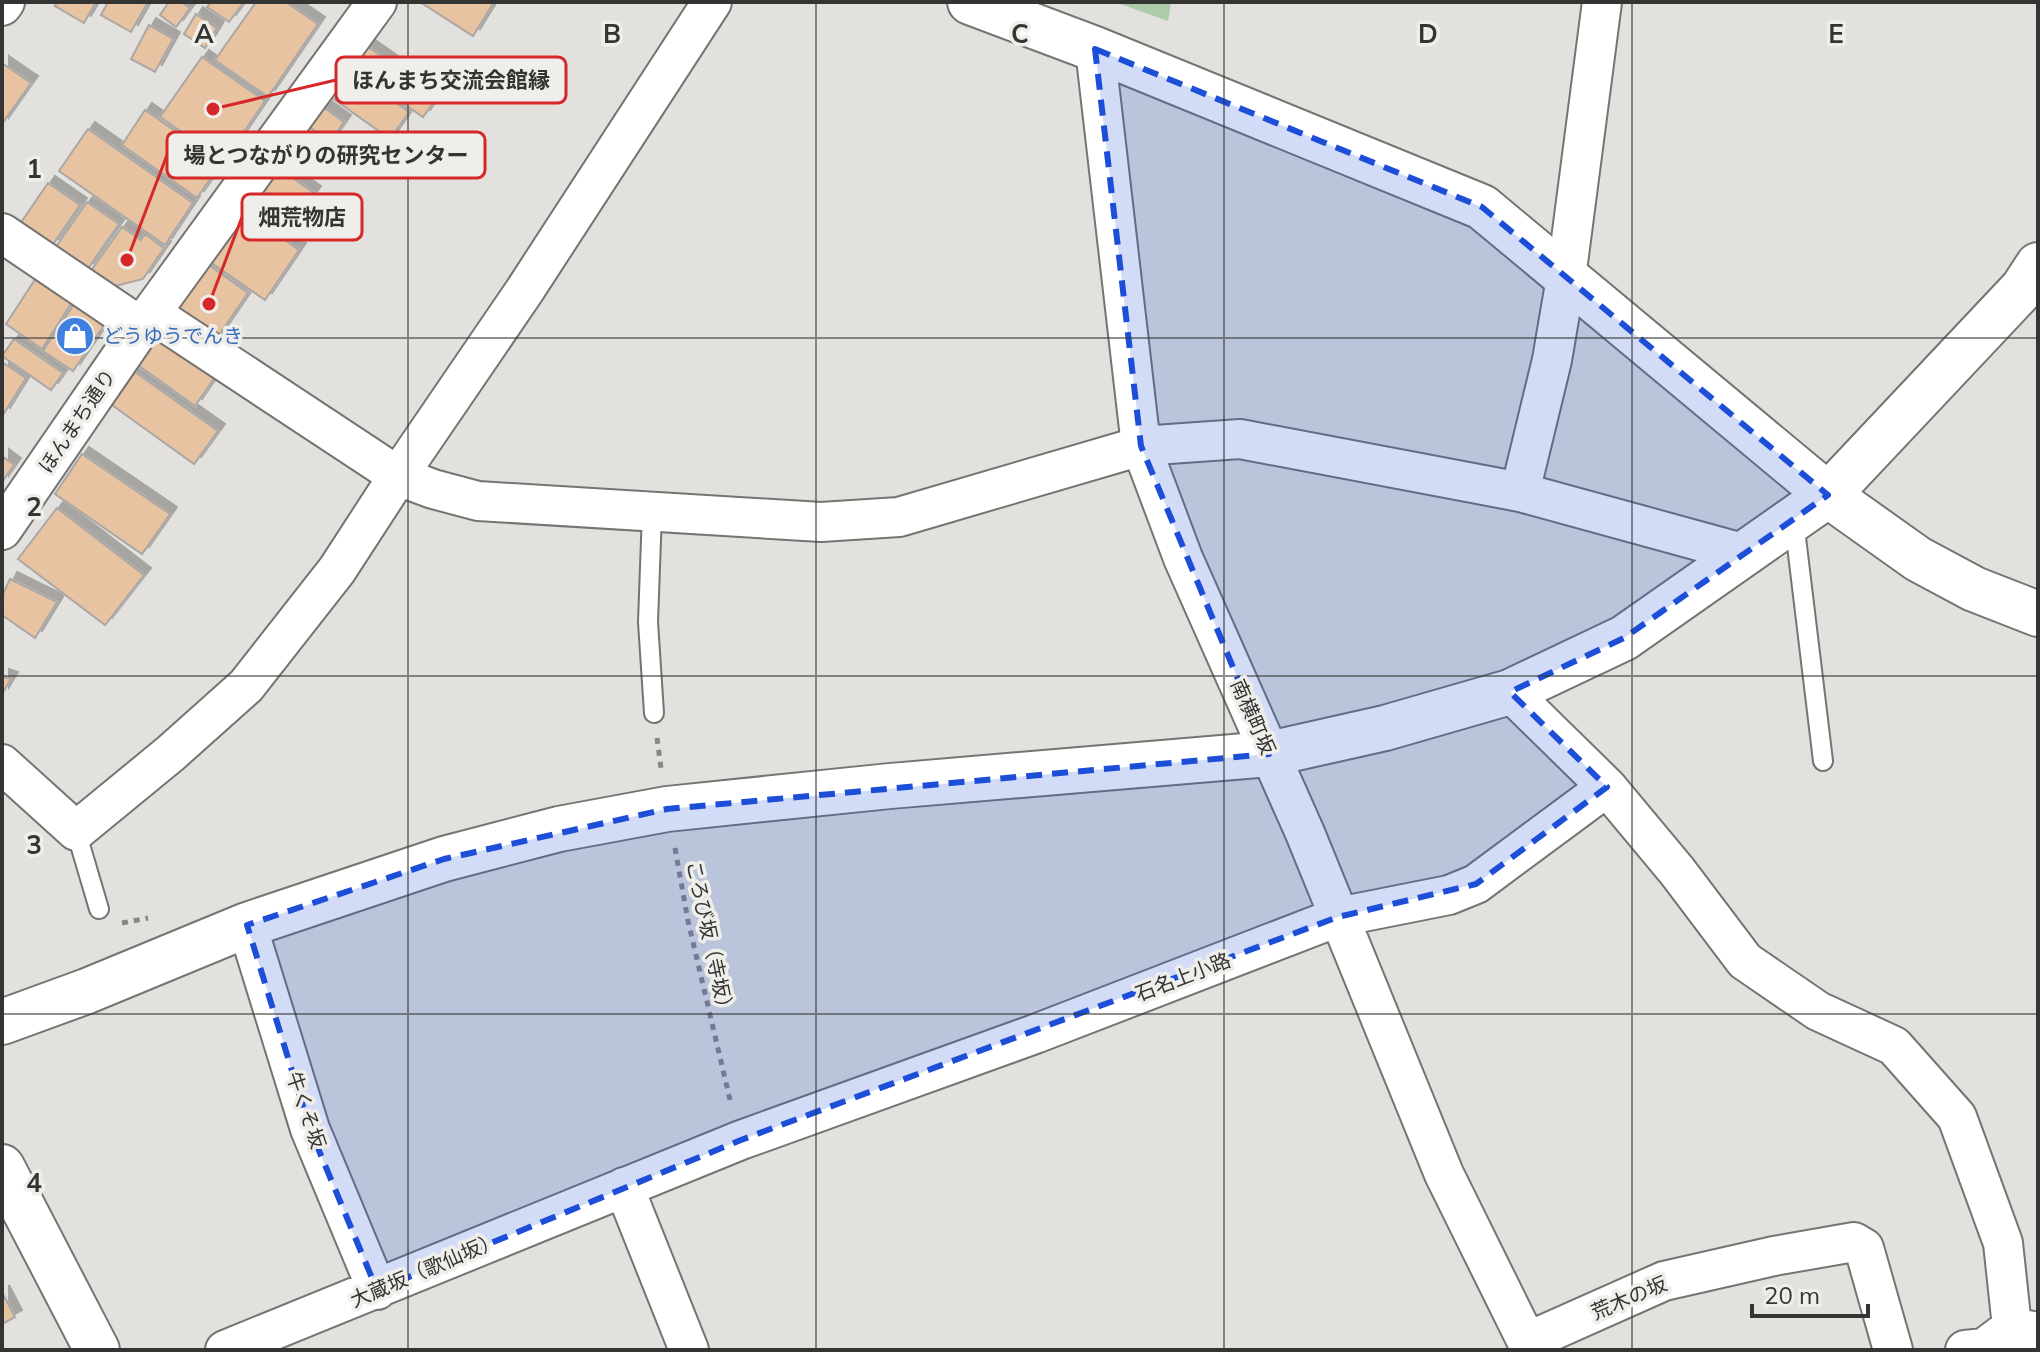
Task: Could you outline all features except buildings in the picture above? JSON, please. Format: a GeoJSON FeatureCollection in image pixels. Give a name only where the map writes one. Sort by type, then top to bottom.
{"type":"FeatureCollection","features":[{"type":"Feature","properties":{"kind":"street","name":"ほんまち通り"},"geometry":{"type":"LineString","coordinates":[[2,530],[146,320],[377,2]]}},
{"type":"Feature","properties":{"kind":"street"},"geometry":{"type":"LineString","coordinates":[[2,764],[76,831],[246,686],[337,570],[525,290],[712,2]]}},
{"type":"Feature","properties":{"kind":"street"},"geometry":{"type":"LineString","coordinates":[[970,2],[1095,49],[1482,207],[1566,278],[1811,507],[1974,589],[2038,614]]}},
{"type":"Feature","properties":{"kind":"street"},"geometry":{"type":"LineString","coordinates":[[1520,492],[1552,360],[1566,278],[1602,2]]}},
{"type":"Feature","properties":{"kind":"street","name":"南横町坂"},"geometry":{"type":"LineString","coordinates":[[1095,49],[1141,446],[1183,558],[1301,823],[1444,1174],[1529,1346]]}},
{"type":"Feature","properties":{"kind":"street"},"geometry":{"type":"LineString","coordinates":[[2,233],[398,476],[478,501],[821,522],[899,517],[1141,446],[1240,439],[1520,492],[1746,554]]}},
{"type":"Feature","properties":{"kind":"street"},"geometry":{"type":"LineString","coordinates":[[2,1022],[87,991],[247,925],[444,859],[559,829],[667,809],[890,786],[1269,754],[1385,728],[1510,692],[1624,638],[1811,507],[2013,299],[2038,265]]}},
{"type":"Feature","properties":{"kind":"street"},"geometry":{"type":"LineString","coordinates":[[1510,692],[1607,787],[1677,871],[1745,961],[1818,1011],[1894,1046],[1957,1117],[2003,1243],[2025,1330],[1984,1348],[1965,1350]]}},
{"type":"Feature","properties":{"kind":"street","name":"石名上小路"},"geometry":{"type":"LineString","coordinates":[[624,1187],[741,1140],[1035,1034],[1338,917],[1449,895],[1476,884],[1607,787]]}},
{"type":"Feature","properties":{"kind":"street","name":"牛くそ坂"},"geometry":{"type":"LineString","coordinates":[[247,925],[310,1129],[377,1290]]}},
{"type":"Feature","properties":{"kind":"street"},"geometry":{"type":"LineString","coordinates":[[2,1167],[97,1350]]}},
{"type":"Feature","properties":{"kind":"street"},"geometry":{"type":"LineString","coordinates":[[624,1187],[689,1350]]}},
{"type":"Feature","properties":{"kind":"street","name":"大蔵坂（歌仙坂）"},"geometry":{"type":"LineString","coordinates":[[225,1350],[624,1187]]}},
{"type":"Feature","properties":{"kind":"street","name":"荒木の坂"},"geometry":{"type":"LineString","coordinates":[[1529,1346],[1664,1281],[1854,1242],[1864,1248],[1893,1350]]}},
{"type":"Feature","properties":{"kind":"lane"},"geometry":{"type":"LineString","coordinates":[[1811,507],[1823,761]]}},
{"type":"Feature","properties":{"kind":"lane"},"geometry":{"type":"LineString","coordinates":[[652,512],[648,622],[654,713]]}},
{"type":"Feature","properties":{"kind":"lane"},"geometry":{"type":"LineString","coordinates":[[76,831],[99,909]]}},
{"type":"Feature","properties":{"kind":"path","name":"ころび坂（寺坂）"},"geometry":{"type":"LineString","coordinates":[[667,809],[688,921],[723,1074]]}},
{"type":"Feature","properties":{"kind":"path"},"geometry":{"type":"LineString","coordinates":[[99,909],[109,926],[150,918]]}},
{"type":"Feature","properties":{"kind":"highlighted area"},"geometry":{"type":"Polygon","coordinates":[[[1095,49],[1482,207],[1828,495],[1624,638],[1510,692],[1607,787],[1476,884],[1338,917],[741,1140],[377,1290],[310,1129],[247,925],[444,859],[667,809],[1269,754],[1141,446],[1095,49]]]}},
{"type":"Feature","properties":{"kind":"green space"},"geometry":{"type":"Polygon","coordinates":[[[1115,2],[1171,2],[1168,21],[1115,2]]]}},
{"type":"Feature","properties":{"kind":"place","name":"ほんまち交流会館縁"},"geometry":{"type":"Point","coordinates":[213,109]}},
{"type":"Feature","properties":{"kind":"place","name":"場とつながりの研究センター"},"geometry":{"type":"Point","coordinates":[127,260]}},
{"type":"Feature","properties":{"kind":"place","name":"畑荒物店"},"geometry":{"type":"Point","coordinates":[209,304]}},
{"type":"Feature","properties":{"kind":"place","name":"どうゆうでんき"},"geometry":{"type":"Point","coordinates":[75,336]}}]}
